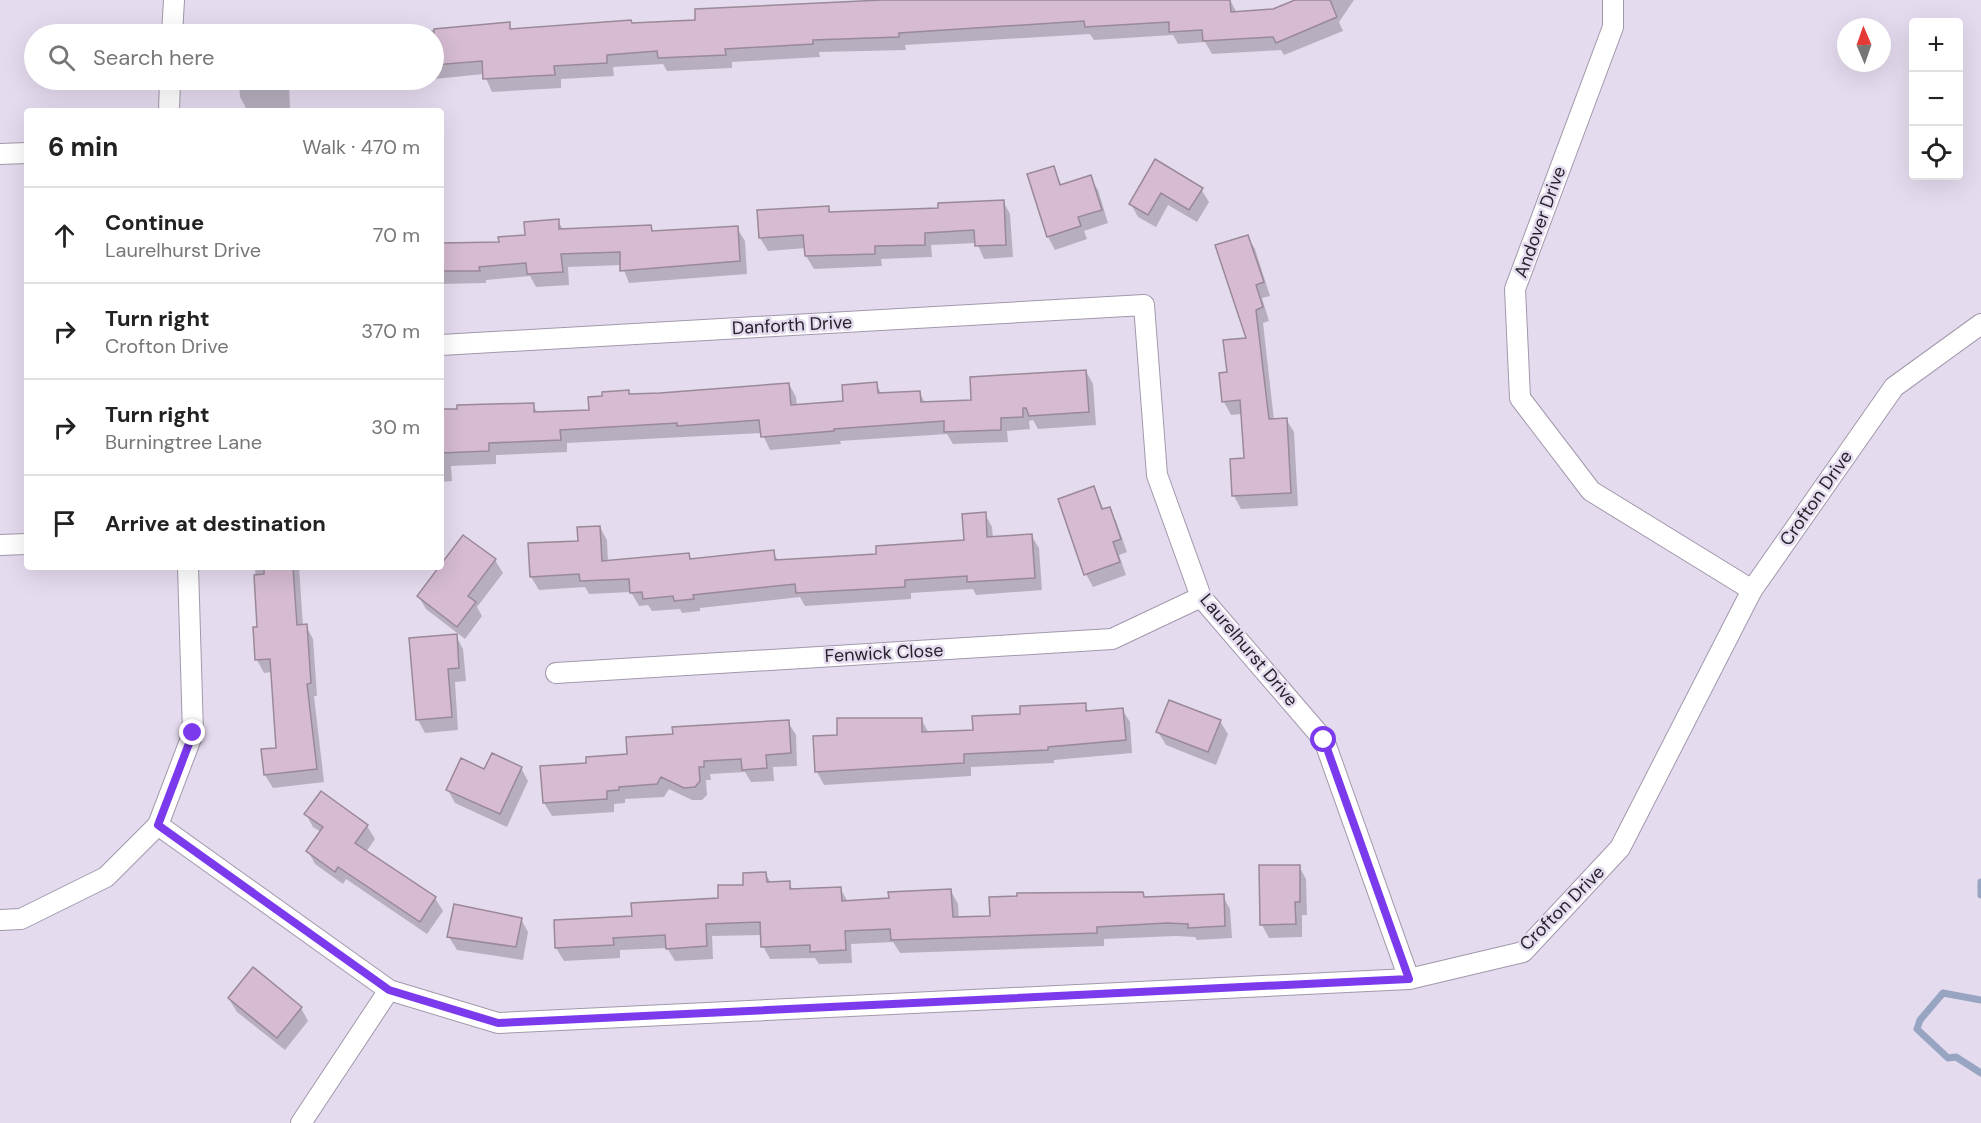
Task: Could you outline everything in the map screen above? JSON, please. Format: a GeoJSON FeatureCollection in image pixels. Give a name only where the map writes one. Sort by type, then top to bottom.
{"type":"FeatureCollection","features":[{"type":"Feature","properties":{"kind":"street"},"geometry":{"type":"LineString","coordinates":[[173,24],[174,0]]}},
{"type":"Feature","properties":{"kind":"street","name":"Andover Drive"},"geometry":{"type":"LineString","coordinates":[[1613,0],[1613,27],[1515,289],[1520,399],[1591,491],[1752,590]]}},
{"type":"Feature","properties":{"kind":"street"},"geometry":{"type":"LineString","coordinates":[[169,108],[170,90]]}},
{"type":"Feature","properties":{"kind":"street"},"geometry":{"type":"LineString","coordinates":[[0,154],[24,153]]}},
{"type":"Feature","properties":{"kind":"street","name":"Danforth Drive"},"geometry":{"type":"LineString","coordinates":[[444,345],[1144,304]]}},
{"type":"Feature","properties":{"kind":"street","name":"Laurelhurst Drive"},"geometry":{"type":"LineString","coordinates":[[1144,304],[1157,475],[1201,597],[1324,740],[1409,979]]}},
{"type":"Feature","properties":{"kind":"street","name":"Crofton Drive"},"geometry":{"type":"LineString","coordinates":[[158,825],[389,990],[498,1023],[1409,979],[1523,952],[1620,848],[1752,590],[1894,387],[1981,324]]}},
{"type":"Feature","properties":{"kind":"street"},"geometry":{"type":"LineString","coordinates":[[0,545],[24,544]]}},
{"type":"Feature","properties":{"kind":"street"},"geometry":{"type":"LineString","coordinates":[[0,920],[21,919],[106,877],[158,825],[193,733],[188,570]]}},
{"type":"Feature","properties":{"kind":"street","name":"Fenwick Close"},"geometry":{"type":"LineString","coordinates":[[556,673],[1112,639],[1201,597]]}},
{"type":"Feature","properties":{"kind":"street"},"geometry":{"type":"LineString","coordinates":[[301,1123],[389,990]]}},
{"type":"Feature","properties":{"kind":"building"},"geometry":{"type":"Polygon","coordinates":[[[882,0],[1230,0],[1231,12],[1273,9],[1295,0],[1330,0],[1337,17],[1276,43],[1273,37],[1203,41],[1202,30],[1169,32],[1169,22],[1085,27],[1084,21],[899,33],[899,37],[813,40],[813,44],[725,49],[726,55],[658,58],[657,51],[607,55],[607,63],[554,66],[555,75],[483,79],[482,61],[444,64],[444,28],[510,22],[510,29],[631,20],[632,23],[695,20],[695,9],[882,0]]]}},
{"type":"Feature","properties":{"kind":"building"},"geometry":{"type":"Polygon","coordinates":[[[1155,159],[1203,188],[1189,210],[1161,193],[1148,215],[1129,204],[1155,159]]]}},
{"type":"Feature","properties":{"kind":"building"},"geometry":{"type":"Polygon","coordinates":[[[1054,166],[1060,185],[1091,175],[1102,210],[1078,217],[1081,226],[1047,237],[1027,174],[1054,166]]]}},
{"type":"Feature","properties":{"kind":"building"},"geometry":{"type":"Polygon","coordinates":[[[1004,200],[1006,245],[975,246],[974,230],[925,233],[925,245],[875,246],[875,254],[805,256],[803,235],[759,238],[757,210],[829,206],[829,212],[938,208],[938,203],[1004,200]]]}},
{"type":"Feature","properties":{"kind":"building"},"geometry":{"type":"Polygon","coordinates":[[[559,219],[559,229],[651,225],[652,231],[738,226],[740,261],[620,271],[620,252],[561,254],[563,272],[527,274],[526,263],[479,267],[480,271],[444,271],[444,243],[499,242],[498,237],[525,235],[524,222],[559,219]]]}},
{"type":"Feature","properties":{"kind":"building"},"geometry":{"type":"Polygon","coordinates":[[[1248,235],[1264,282],[1256,285],[1263,307],[1256,310],[1269,419],[1287,418],[1291,493],[1232,496],[1230,459],[1244,458],[1240,400],[1222,402],[1219,373],[1227,372],[1223,340],[1246,338],[1215,245],[1248,235]]]}},
{"type":"Feature","properties":{"kind":"building"},"geometry":{"type":"Polygon","coordinates":[[[1086,370],[1089,412],[1029,416],[1026,408],[1023,408],[1023,417],[1001,418],[1001,430],[944,432],[944,421],[761,437],[759,420],[677,426],[677,423],[560,430],[561,440],[489,443],[489,451],[444,453],[444,409],[457,409],[457,405],[534,403],[534,412],[589,410],[588,397],[602,396],[602,392],[629,390],[629,394],[660,393],[789,383],[791,405],[843,401],[842,385],[877,382],[878,393],[920,391],[921,402],[971,400],[970,377],[1086,370]]]}},
{"type":"Feature","properties":{"kind":"building"},"geometry":{"type":"Polygon","coordinates":[[[1094,486],[1102,509],[1110,507],[1121,539],[1113,542],[1120,562],[1084,575],[1058,499],[1094,486]]]}},
{"type":"Feature","properties":{"kind":"building"},"geometry":{"type":"Polygon","coordinates":[[[986,512],[987,537],[1032,534],[1035,578],[967,582],[967,576],[905,580],[905,587],[796,593],[795,584],[693,595],[694,599],[674,601],[673,596],[643,599],[642,592],[630,593],[629,579],[580,581],[579,574],[530,577],[528,543],[578,541],[577,527],[600,526],[602,561],[689,553],[690,559],[774,550],[775,560],[876,554],[876,546],[964,540],[962,514],[986,512]]]}},
{"type":"Feature","properties":{"kind":"building"},"geometry":{"type":"Polygon","coordinates":[[[463,535],[496,559],[468,596],[476,602],[457,627],[417,596],[437,570],[444,570],[444,560],[463,535]]]}},
{"type":"Feature","properties":{"kind":"building"},"geometry":{"type":"Polygon","coordinates":[[[264,570],[293,570],[297,625],[307,624],[311,683],[307,684],[317,769],[264,775],[261,749],[276,748],[270,659],[255,660],[253,627],[257,627],[254,575],[264,574],[264,570]]]}},
{"type":"Feature","properties":{"kind":"building"},"geometry":{"type":"Polygon","coordinates":[[[457,634],[459,668],[448,669],[452,717],[416,720],[409,638],[457,634]]]}},
{"type":"Feature","properties":{"kind":"building"},"geometry":{"type":"Polygon","coordinates":[[[1169,700],[1221,720],[1208,752],[1156,732],[1169,700]]]}},
{"type":"Feature","properties":{"kind":"building"},"geometry":{"type":"Polygon","coordinates":[[[1086,703],[1086,711],[1123,708],[1126,740],[1048,747],[1048,750],[964,754],[964,763],[815,772],[813,736],[837,735],[837,718],[922,718],[922,732],[973,730],[972,716],[1020,714],[1020,706],[1086,703]]]}},
{"type":"Feature","properties":{"kind":"building"},"geometry":{"type":"Polygon","coordinates":[[[789,720],[791,753],[766,755],[767,768],[742,770],[741,759],[704,761],[704,767],[699,767],[700,781],[695,787],[684,788],[661,777],[657,784],[619,787],[619,790],[607,791],[607,799],[543,803],[540,766],[586,763],[586,757],[627,754],[626,737],[673,734],[672,727],[789,720]]]}},
{"type":"Feature","properties":{"kind":"building"},"geometry":{"type":"Polygon","coordinates":[[[492,753],[522,767],[500,814],[446,790],[461,758],[484,769],[492,753]]]}},
{"type":"Feature","properties":{"kind":"building"},"geometry":{"type":"Polygon","coordinates":[[[321,791],[368,825],[355,843],[436,897],[420,922],[338,867],[335,872],[306,851],[323,827],[304,814],[321,791]]]}},
{"type":"Feature","properties":{"kind":"building"},"geometry":{"type":"Polygon","coordinates":[[[1259,865],[1300,865],[1300,902],[1295,902],[1296,924],[1260,925],[1259,865]]]}},
{"type":"Feature","properties":{"kind":"building"},"geometry":{"type":"Polygon","coordinates":[[[766,872],[767,882],[790,881],[790,889],[841,887],[842,901],[889,898],[888,892],[951,889],[953,917],[990,916],[989,897],[1017,896],[1017,893],[1143,892],[1144,897],[1224,894],[1225,926],[1188,928],[1188,924],[1167,923],[1097,927],[1097,933],[891,940],[890,929],[845,931],[846,950],[810,952],[810,945],[761,947],[760,922],[706,924],[707,946],[666,949],[665,935],[613,938],[614,945],[555,948],[554,920],[632,916],[631,903],[718,898],[718,885],[743,885],[743,873],[766,872]]]}},
{"type":"Feature","properties":{"kind":"building"},"geometry":{"type":"Polygon","coordinates":[[[454,904],[522,918],[516,947],[447,937],[454,904]]]}},
{"type":"Feature","properties":{"kind":"building"},"geometry":{"type":"Polygon","coordinates":[[[253,967],[302,1007],[277,1038],[228,998],[253,967]]]}},
{"type":"Feature","properties":{"kind":"waterway"},"geometry":{"type":"LineString","coordinates":[[1981,882],[1981,895]]}},
{"type":"Feature","properties":{"kind":"waterway"},"geometry":{"type":"LineString","coordinates":[[1981,1000],[1943,993],[1920,1020],[1917,1029],[1948,1058],[1956,1057],[1981,1073]]}},
{"type":"Feature","properties":{"kind":"route"},"geometry":{"type":"LineString","coordinates":[[193,733],[158,825],[389,990],[498,1023],[1409,979],[1324,740]]}}]}
